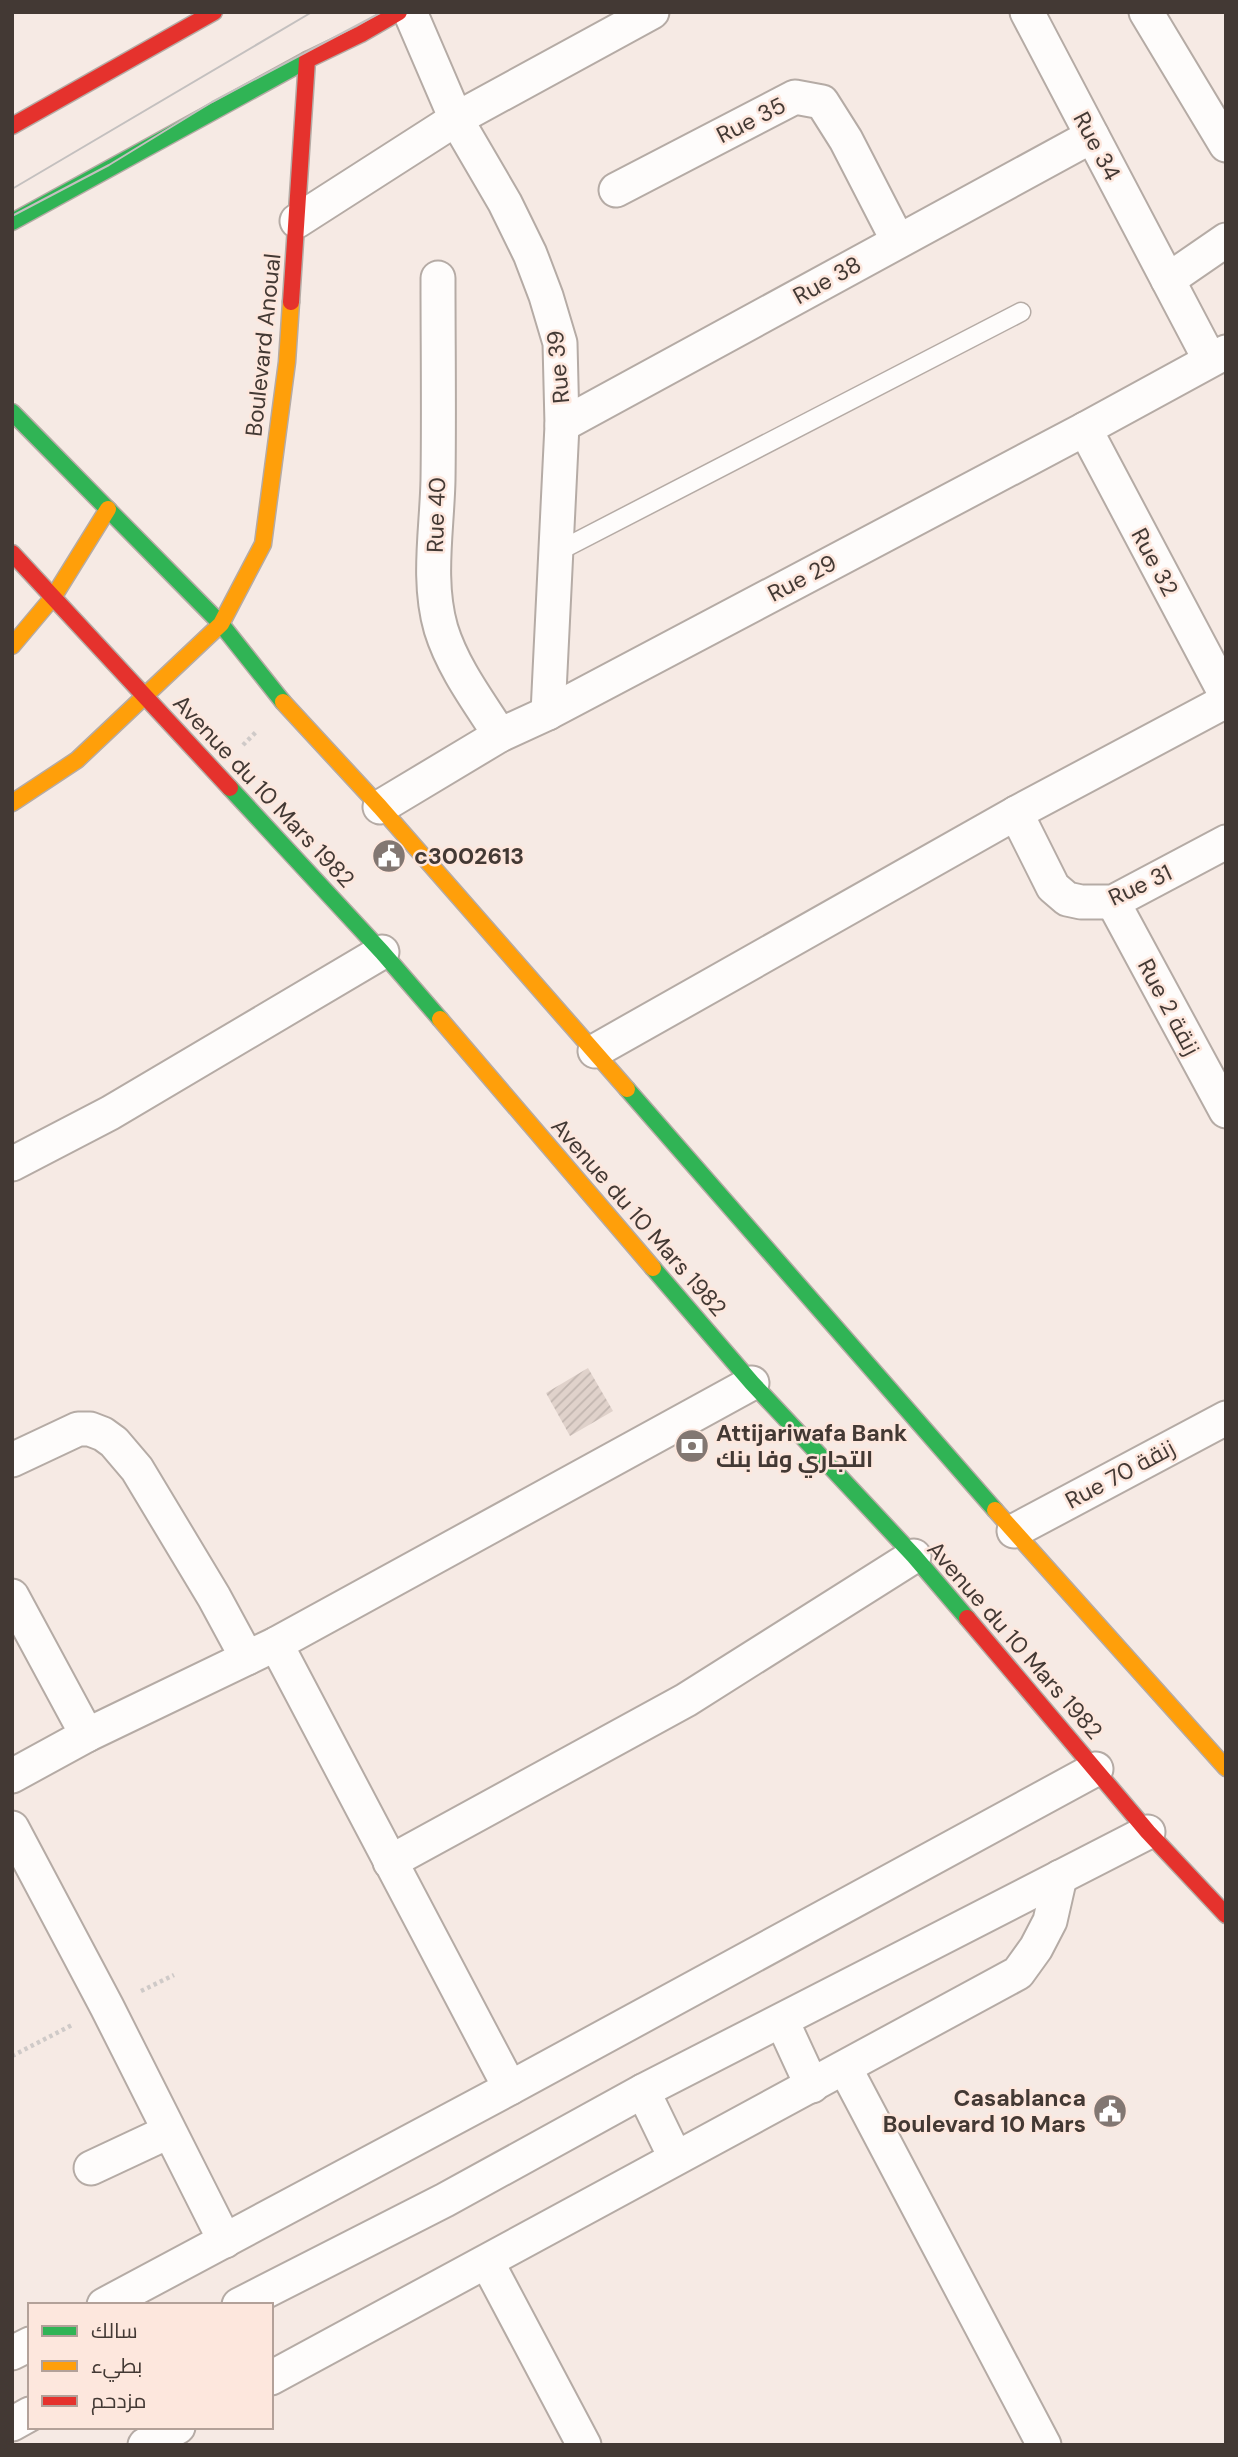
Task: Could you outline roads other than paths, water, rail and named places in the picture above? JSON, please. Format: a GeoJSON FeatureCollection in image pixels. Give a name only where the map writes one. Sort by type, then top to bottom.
{"type":"FeatureCollection","features":[{"type":"Feature","properties":{"kind":"main road"},"geometry":{"type":"LineString","coordinates":[[12,222],[399,12]]}},
{"type":"Feature","properties":{"kind":"main road"},"geometry":{"type":"LineString","coordinates":[[12,126],[209,13]]}},
{"type":"Feature","properties":{"kind":"main road","name":"Boulevard Anoual"},"geometry":{"type":"LineString","coordinates":[[12,803],[77,760],[221,624],[262,544],[287,362],[307,60]]}},
{"type":"Feature","properties":{"kind":"main road"},"geometry":{"type":"LineString","coordinates":[[12,412],[221,624],[286,705],[380,807],[1014,1531],[1226,1768]]}},
{"type":"Feature","properties":{"kind":"main road"},"geometry":{"type":"LineString","coordinates":[[12,646],[54,596],[108,509]]}},
{"type":"Feature","properties":{"kind":"main road","name":"Avenue du 10 Mars 1982"},"geometry":{"type":"LineString","coordinates":[[12,552],[382,952],[752,1383],[914,1556],[1148,1832],[1226,1915]]}},
{"type":"Feature","properties":{"kind":"street","name":"Rue 39"},"geometry":{"type":"LineString","coordinates":[[410,12],[456,119],[505,203],[530,254],[560,343],[562,425],[548,713]]}},
{"type":"Feature","properties":{"kind":"street"},"geometry":{"type":"LineString","coordinates":[[297,221],[456,119],[652,12]]}},
{"type":"Feature","properties":{"kind":"street","name":"Rue 34"},"geometry":{"type":"LineString","coordinates":[[1027,12],[1168,280],[1218,356]]}},
{"type":"Feature","properties":{"kind":"street"},"geometry":{"type":"LineString","coordinates":[[1146,12],[1226,145]]}},
{"type":"Feature","properties":{"kind":"street","name":"Rue 35"},"geometry":{"type":"LineString","coordinates":[[616,190],[795,97],[822,102],[846,140],[898,242]]}},
{"type":"Feature","properties":{"kind":"street","name":"Rue 38"},"geometry":{"type":"LineString","coordinates":[[562,425],[1092,136]]}},
{"type":"Feature","properties":{"kind":"street"},"geometry":{"type":"LineString","coordinates":[[1168,280],[1226,240]]}},
{"type":"Feature","properties":{"kind":"street","name":"Rue 40"},"geometry":{"type":"LineString","coordinates":[[438,278],[438,482],[434,553],[436,603],[442,631],[451,653],[500,735]]}},
{"type":"Feature","properties":{"kind":"street","name":"Rue 29"},"geometry":{"type":"LineString","coordinates":[[380,807],[500,735],[548,713],[1218,356]]}},
{"type":"Feature","properties":{"kind":"street","name":"Rue 32"},"geometry":{"type":"LineString","coordinates":[[1085,429],[1226,695]]}},
{"type":"Feature","properties":{"kind":"street"},"geometry":{"type":"LineString","coordinates":[[595,1051],[1016,813],[1226,701]]}},
{"type":"Feature","properties":{"kind":"street","name":"Rue 31"},"geometry":{"type":"LineString","coordinates":[[1016,813],[1053,887],[1067,899],[1074,900],[1113,902],[1226,842]]}},
{"type":"Feature","properties":{"kind":"street","name":"Rue 2 زنقة"},"geometry":{"type":"LineString","coordinates":[[1113,902],[1226,1111]]}},
{"type":"Feature","properties":{"kind":"street"},"geometry":{"type":"LineString","coordinates":[[12,1164],[110,1113],[382,952]]}},
{"type":"Feature","properties":{"kind":"street"},"geometry":{"type":"LineString","coordinates":[[12,1776],[87,1735],[261,1651],[752,1383]]}},
{"type":"Feature","properties":{"kind":"street","name":"Rue 70 زنقة"},"geometry":{"type":"LineString","coordinates":[[1014,1531],[1226,1418]]}},
{"type":"Feature","properties":{"kind":"street"},"geometry":{"type":"LineString","coordinates":[[12,1460],[78,1429],[90,1429],[114,1442],[137,1469],[214,1597],[261,1651],[390,1862],[510,2088]]}},
{"type":"Feature","properties":{"kind":"street"},"geometry":{"type":"LineString","coordinates":[[390,1862],[686,1700],[914,1556]]}},
{"type":"Feature","properties":{"kind":"street"},"geometry":{"type":"LineString","coordinates":[[12,1596],[87,1735]]}},
{"type":"Feature","properties":{"kind":"street"},"geometry":{"type":"LineString","coordinates":[[108,2303],[1096,1769]]}},
{"type":"Feature","properties":{"kind":"street"},"geometry":{"type":"LineString","coordinates":[[12,1828],[107,2007],[225,2241]]}},
{"type":"Feature","properties":{"kind":"street"},"geometry":{"type":"LineString","coordinates":[[243,2303],[445,2200],[643,2091],[1148,1832]]}},
{"type":"Feature","properties":{"kind":"street"},"geometry":{"type":"LineString","coordinates":[[273,2377],[1018,1973],[1036,1948],[1050,1921],[1060,1877]]}},
{"type":"Feature","properties":{"kind":"street"},"geometry":{"type":"LineString","coordinates":[[782,2021],[812,2086]]}},
{"type":"Feature","properties":{"kind":"street"},"geometry":{"type":"LineString","coordinates":[[845,2068],[1044,2445]]}},
{"type":"Feature","properties":{"kind":"street"},"geometry":{"type":"LineString","coordinates":[[643,2091],[675,2157]]}},
{"type":"Feature","properties":{"kind":"street"},"geometry":{"type":"LineString","coordinates":[[92,2168],[168,2132]]}},
{"type":"Feature","properties":{"kind":"street"},"geometry":{"type":"LineString","coordinates":[[487,2262],[584,2445]]}},
{"type":"Feature","properties":{"kind":"street"},"geometry":{"type":"LineString","coordinates":[[12,2353],[28,2345]]}},
{"type":"Feature","properties":{"kind":"street"},"geometry":{"type":"LineString","coordinates":[[12,2424],[28,2415]]}},
{"type":"Feature","properties":{"kind":"street"},"geometry":{"type":"LineString","coordinates":[[145,2445],[174,2429]]}},
{"type":"Feature","properties":{"kind":"lane"},"geometry":{"type":"LineString","coordinates":[[555,553],[1021,312]]}},
{"type":"Feature","properties":{"kind":"tram line"},"geometry":{"type":"LineString","coordinates":[[12,189],[312,12]]}},
{"type":"Feature","properties":{"kind":"tram line"},"geometry":{"type":"LineString","coordinates":[[12,216],[109,165],[212,102],[382,12]]}},
{"type":"Feature","properties":{"kind":"place","name":"c3002613"},"geometry":{"type":"Point","coordinates":[389,856]}},
{"type":"Feature","properties":{"kind":"place","name":"Attijariwafa Bank التجاري وفا بنك"},"geometry":{"type":"Point","coordinates":[692,1446]}},
{"type":"Feature","properties":{"kind":"place","name":"Casablanca Boulevard 10 Mars"},"geometry":{"type":"Point","coordinates":[1110,2111]}}]}
